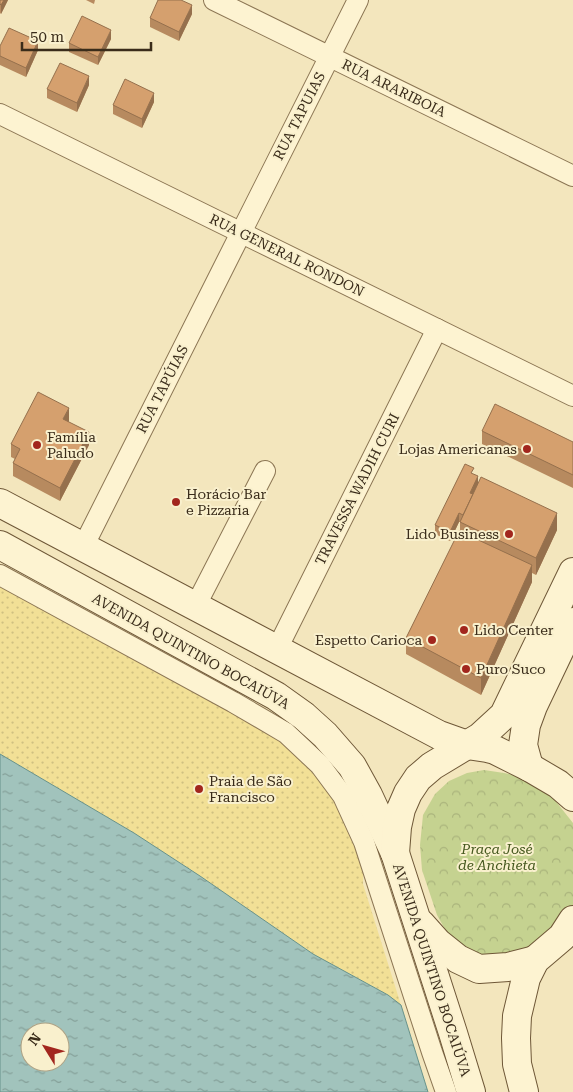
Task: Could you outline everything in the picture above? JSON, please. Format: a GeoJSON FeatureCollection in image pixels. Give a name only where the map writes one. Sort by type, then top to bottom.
{"type":"FeatureCollection","features":[{"type":"Feature","properties":{"kind":"main road"},"geometry":{"type":"LineString","coordinates":[[0,503],[439,735],[467,745],[495,750],[529,767],[558,784],[573,797]]}},
{"type":"Feature","properties":{"kind":"main road","name":"AVENIDA QUINTINO BOCAIÚVA"},"geometry":{"type":"LineString","coordinates":[[0,545],[276,696],[304,716],[325,735],[352,766],[395,853],[454,1033],[471,1092]]}},
{"type":"Feature","properties":{"kind":"main road"},"geometry":{"type":"LineString","coordinates":[[395,853],[396,832],[401,809],[418,778],[432,766],[480,737],[504,715],[573,572]]}},
{"type":"Feature","properties":{"kind":"main road"},"geometry":{"type":"LineString","coordinates":[[529,767],[523,745],[526,725],[533,706],[573,622]]}},
{"type":"Feature","properties":{"kind":"main road"},"geometry":{"type":"LineString","coordinates":[[417,920],[438,943],[458,960],[480,969],[508,967],[535,960]]}},
{"type":"Feature","properties":{"kind":"main road"},"geometry":{"type":"LineString","coordinates":[[524,1092],[517,1064],[516,1038],[517,1016],[526,978],[535,960],[562,937],[573,920]]}},
{"type":"Feature","properties":{"kind":"street","name":"RUA ARARIBOIA"},"geometry":{"type":"LineString","coordinates":[[214,0],[573,176]]}},
{"type":"Feature","properties":{"kind":"street","name":"RUA TAPUIAS"},"geometry":{"type":"LineString","coordinates":[[241,232],[358,0]]}},
{"type":"Feature","properties":{"kind":"street","name":"RUA GENERAL RONDON"},"geometry":{"type":"LineString","coordinates":[[0,114],[573,396]]}},
{"type":"Feature","properties":{"kind":"street","name":"RUA TAPÚIAS"},"geometry":{"type":"LineString","coordinates":[[83,547],[241,232]]}},
{"type":"Feature","properties":{"kind":"street","name":"TRAVESSA WADIH CURI"},"geometry":{"type":"LineString","coordinates":[[277,649],[437,329]]}},
{"type":"Feature","properties":{"kind":"street"},"geometry":{"type":"LineString","coordinates":[[195,607],[265,471]]}},
{"type":"Feature","properties":{"kind":"street"},"geometry":{"type":"LineString","coordinates":[[0,574],[286,733],[320,766],[343,796],[364,842],[446,1092]]}},
{"type":"Feature","properties":{"kind":"sand","name":"Praia de São Francisco"},"geometry":{"type":"Polygon","coordinates":[[[0,575],[286,733],[364,842],[363,884],[401,1005],[388,995],[313,954],[134,833],[0,754],[0,575]]]}},
{"type":"Feature","properties":{"kind":"green space","name":"Praça José de Anchieta"},"geometry":{"type":"Polygon","coordinates":[[[484,770],[527,778],[550,794],[573,823],[573,916],[514,960],[476,954],[461,946],[446,931],[437,915],[422,870],[420,845],[423,815],[435,794],[449,781],[467,773],[484,770]]]}},
{"type":"Feature","properties":{"kind":"water"},"geometry":{"type":"Polygon","coordinates":[[[0,754],[134,833],[313,954],[388,995],[401,1005],[428,1092],[0,1092],[0,754]]]}},
{"type":"Feature","properties":{"kind":"building"},"geometry":{"type":"Polygon","coordinates":[[[158,0],[181,0],[192,5],[179,32],[150,18],[158,0]]]}},
{"type":"Feature","properties":{"kind":"building"},"geometry":{"type":"Polygon","coordinates":[[[82,16],[111,30],[98,57],[69,43],[82,16]]]}},
{"type":"Feature","properties":{"kind":"building"},"geometry":{"type":"Polygon","coordinates":[[[9,28],[38,41],[26,68],[0,56],[0,46],[9,28]]]}},
{"type":"Feature","properties":{"kind":"building"},"geometry":{"type":"Polygon","coordinates":[[[60,63],[89,76],[77,103],[47,89],[60,63]]]}},
{"type":"Feature","properties":{"kind":"building"},"geometry":{"type":"Polygon","coordinates":[[[125,79],[154,93],[142,119],[113,105],[125,79]]]}},
{"type":"Feature","properties":{"kind":"building"},"geometry":{"type":"Polygon","coordinates":[[[38,392],[69,408],[63,419],[89,432],[60,488],[13,463],[20,449],[11,444],[38,392]]]}},
{"type":"Feature","properties":{"kind":"building"},"geometry":{"type":"Polygon","coordinates":[[[495,404],[573,442],[573,475],[482,431],[495,404]]]}},
{"type":"Feature","properties":{"kind":"building"},"geometry":{"type":"Polygon","coordinates":[[[465,464],[474,468],[471,473],[478,476],[470,493],[473,494],[463,515],[459,513],[450,532],[435,525],[465,464]]]}},
{"type":"Feature","properties":{"kind":"building","name":"Lido Business"},"geometry":{"type":"Polygon","coordinates":[[[481,477],[557,513],[536,558],[460,522],[481,477]]]}},
{"type":"Feature","properties":{"kind":"building","name":"Lido Center"},"geometry":{"type":"Polygon","coordinates":[[[459,531],[532,565],[481,678],[406,638],[459,531]]]}},
{"type":"Feature","properties":{"kind":"place","name":"Família Paludo"},"geometry":{"type":"Point","coordinates":[37,445]}},
{"type":"Feature","properties":{"kind":"place","name":"Lojas Americanas"},"geometry":{"type":"Point","coordinates":[527,449]}},
{"type":"Feature","properties":{"kind":"place","name":"Horácio Bar e Pizzaria"},"geometry":{"type":"Point","coordinates":[176,502]}},
{"type":"Feature","properties":{"kind":"place","name":"Lido Business"},"geometry":{"type":"Point","coordinates":[509,534]}},
{"type":"Feature","properties":{"kind":"place","name":"Lido Center"},"geometry":{"type":"Point","coordinates":[464,630]}},
{"type":"Feature","properties":{"kind":"place","name":"Espetto Carioca"},"geometry":{"type":"Point","coordinates":[432,640]}},
{"type":"Feature","properties":{"kind":"place","name":"Puro Suco"},"geometry":{"type":"Point","coordinates":[466,669]}},
{"type":"Feature","properties":{"kind":"place","name":"Praia de São Francisco"},"geometry":{"type":"Point","coordinates":[199,789]}}]}
